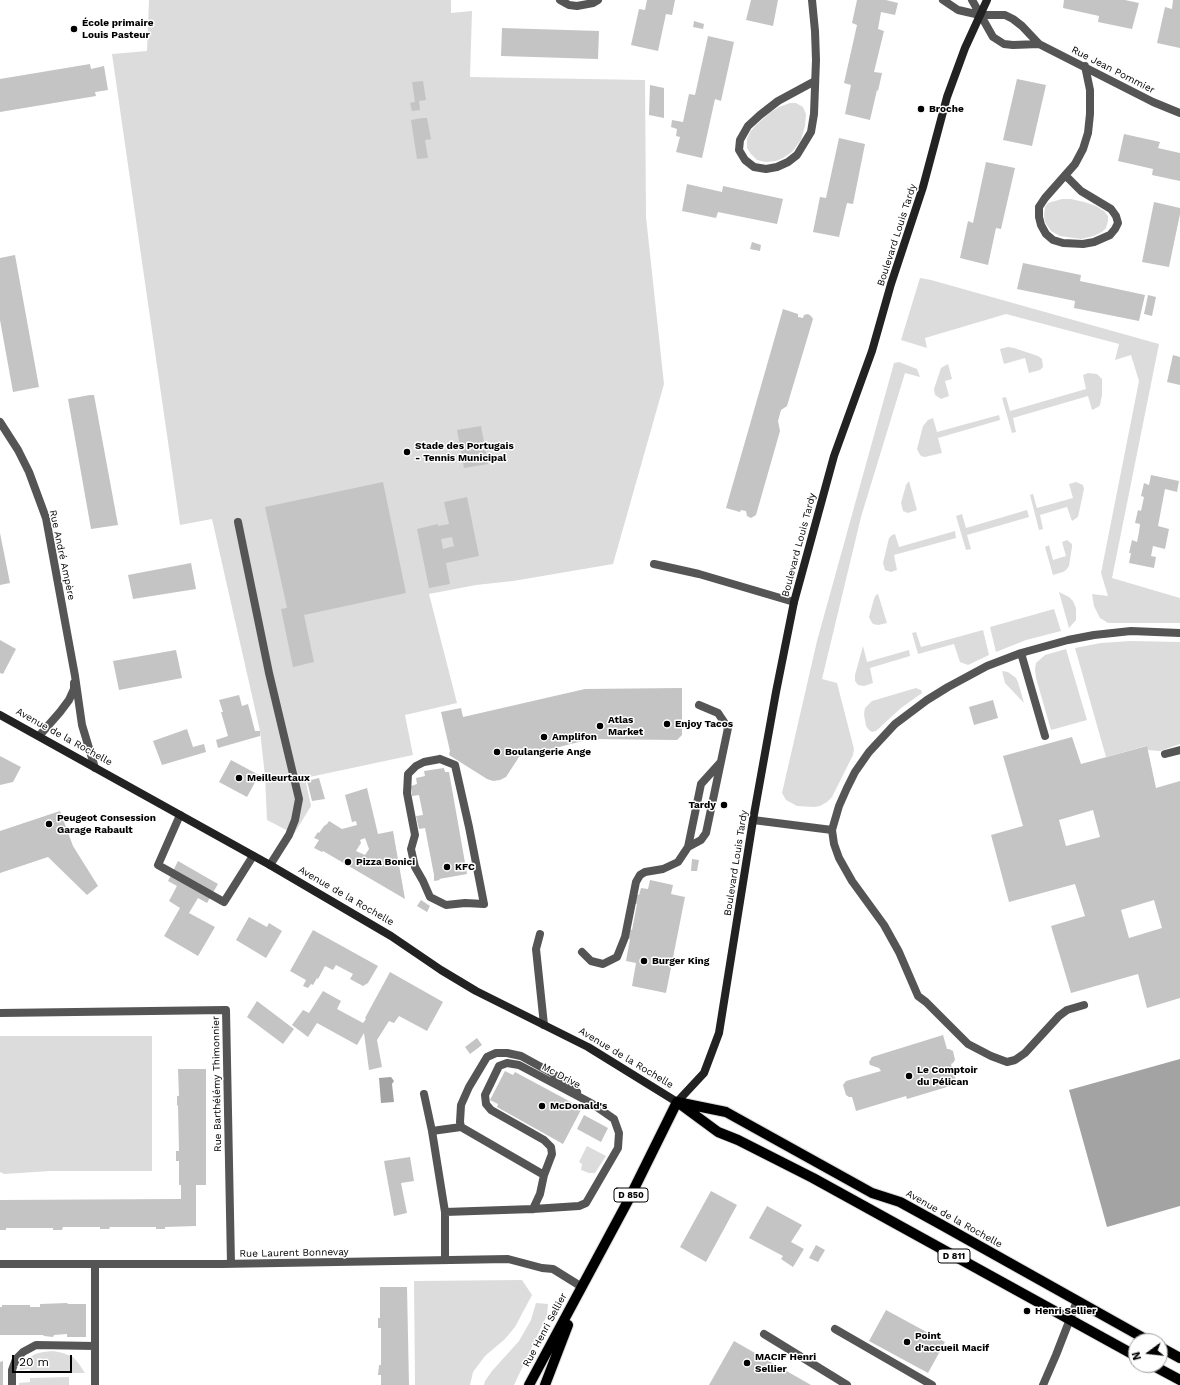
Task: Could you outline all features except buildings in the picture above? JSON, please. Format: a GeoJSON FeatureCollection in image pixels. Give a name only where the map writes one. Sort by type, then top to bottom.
{"type":"FeatureCollection","features":[{"type":"Feature","properties":{"kind":"main road","name":"Rue Henri Sellier"},"geometry":{"type":"LineString","coordinates":[[530,1385],[630,1199],[677,1102]]}},
{"type":"Feature","properties":{"kind":"main road","name":"Avenue de la Rochelle"},"geometry":{"type":"LineString","coordinates":[[677,1102],[726,1112],[872,1193],[900,1202],[1134,1333]]}},
{"type":"Feature","properties":{"kind":"main road","name":"Avenue de la Rochelle"},"geometry":{"type":"LineString","coordinates":[[677,1102],[718,1132],[738,1140],[813,1178],[1128,1352]]}},
{"type":"Feature","properties":{"kind":"main road","name":"Rue Henri Sellier"},"geometry":{"type":"LineString","coordinates":[[545,1385],[582,1287]]}},
{"type":"Feature","properties":{"kind":"main road"},"geometry":{"type":"LineString","coordinates":[[1168,1351],[1180,1358]]}},
{"type":"Feature","properties":{"kind":"main road"},"geometry":{"type":"LineString","coordinates":[[1167,1373],[1180,1380]]}},
{"type":"Feature","properties":{"kind":"street"},"geometry":{"type":"LineString","coordinates":[[560,0],[569,5],[577,6],[593,3],[598,0]]}},
{"type":"Feature","properties":{"kind":"street"},"geometry":{"type":"LineString","coordinates":[[812,0],[816,60],[814,114],[811,132],[797,155],[788,162],[777,167],[766,169],[754,167],[745,160],[739,150],[740,140],[748,126],[760,114],[778,101],[815,81]]}},
{"type":"Feature","properties":{"kind":"street","name":"Rue Jean Pommier"},"geometry":{"type":"LineString","coordinates":[[943,0],[958,10],[980,15],[1005,15],[1022,26],[1039,44],[1085,66],[1153,102],[1179,111]]}},
{"type":"Feature","properties":{"kind":"street","name":"Rue Jean Pommier"},"geometry":{"type":"LineString","coordinates":[[972,0],[993,37],[1004,44],[1039,44]]}},
{"type":"Feature","properties":{"kind":"street","name":"Boulevard Louis Tardy"},"geometry":{"type":"LineString","coordinates":[[677,1102],[704,1073],[719,1033],[753,820],[776,692],[794,602],[834,456],[872,351],[891,284],[923,187],[947,97],[987,0]]}},
{"type":"Feature","properties":{"kind":"street"},"geometry":{"type":"LineString","coordinates":[[1065,175],[1081,191],[1111,209],[1116,216],[1118,223],[1110,235],[1094,242],[1083,244],[1063,243],[1053,240],[1046,234],[1040,225],[1039,207],[1045,198],[1065,175],[1075,164],[1083,149],[1088,133],[1090,90],[1085,66]]}},
{"type":"Feature","properties":{"kind":"street","name":"Rue André Ampère"},"geometry":{"type":"LineString","coordinates":[[0,422],[15,445],[29,472],[46,518],[75,676],[82,725],[95,768]]}},
{"type":"Feature","properties":{"kind":"street"},"geometry":{"type":"LineString","coordinates":[[238,522],[269,673],[299,799],[295,820],[289,835],[270,865]]}},
{"type":"Feature","properties":{"kind":"street"},"geometry":{"type":"LineString","coordinates":[[654,564],[699,574],[794,602]]}},
{"type":"Feature","properties":{"kind":"street"},"geometry":{"type":"LineString","coordinates":[[1084,1005],[1067,1010],[1059,1016],[1025,1053],[1015,1060],[1007,1062],[991,1056],[968,1044],[926,1002],[918,996],[899,952],[884,925],[852,881],[839,858],[834,844],[832,830],[839,806],[854,772],[870,752],[895,724],[927,700],[948,687],[987,666],[1021,653],[1068,640],[1094,635],[1131,631],[1180,633]]}},
{"type":"Feature","properties":{"kind":"street"},"geometry":{"type":"LineString","coordinates":[[1021,653],[1045,736]]}},
{"type":"Feature","properties":{"kind":"street","name":"Rue André Ampère"},"geometry":{"type":"LineString","coordinates":[[39,736],[69,700],[74,689],[75,676]]}},
{"type":"Feature","properties":{"kind":"street"},"geometry":{"type":"LineString","coordinates":[[688,847],[701,840],[706,833],[728,728],[718,713],[699,704]]}},
{"type":"Feature","properties":{"kind":"street","name":"Avenue de la Rochelle"},"geometry":{"type":"LineString","coordinates":[[0,715],[270,865],[391,936],[476,991],[588,1047],[677,1102]]}},
{"type":"Feature","properties":{"kind":"street"},"geometry":{"type":"LineString","coordinates":[[1165,754],[1180,750]]}},
{"type":"Feature","properties":{"kind":"street"},"geometry":{"type":"LineString","coordinates":[[440,759],[455,766],[484,904],[446,904],[430,897],[415,867],[411,849],[415,835],[407,793],[408,774],[416,766],[424,762],[440,759]]}},
{"type":"Feature","properties":{"kind":"street"},"geometry":{"type":"LineString","coordinates":[[582,952],[591,961],[603,964],[617,958],[625,937],[636,882],[640,875],[645,872],[662,869],[678,862],[688,847],[701,784],[721,762]]}},
{"type":"Feature","properties":{"kind":"street"},"geometry":{"type":"LineString","coordinates":[[180,816],[158,865],[224,902],[253,856]]}},
{"type":"Feature","properties":{"kind":"street"},"geometry":{"type":"LineString","coordinates":[[753,820],[832,830]]}},
{"type":"Feature","properties":{"kind":"street"},"geometry":{"type":"LineString","coordinates":[[540,934],[536,948],[544,1025]]}},
{"type":"Feature","properties":{"kind":"street","name":"Rue Barthélémy Thimonnier"},"geometry":{"type":"LineString","coordinates":[[0,1013],[226,1010],[231,1264]]}},
{"type":"Feature","properties":{"kind":"street"},"geometry":{"type":"LineString","coordinates":[[461,1127],[461,1105],[469,1088],[487,1057],[496,1053],[507,1053],[521,1056],[557,1077],[591,1103]]}},
{"type":"Feature","properties":{"kind":"street","name":"Mc Drive"},"geometry":{"type":"LineString","coordinates":[[533,1209],[579,1206],[586,1203],[618,1148],[619,1133],[614,1119],[591,1103],[519,1065],[507,1063],[499,1066],[485,1094],[486,1104],[491,1110],[544,1140],[551,1147],[552,1154],[544,1175]]}},
{"type":"Feature","properties":{"kind":"street"},"geometry":{"type":"LineString","coordinates":[[424,1094],[432,1131],[445,1212],[445,1259]]}},
{"type":"Feature","properties":{"kind":"street"},"geometry":{"type":"LineString","coordinates":[[432,1131],[461,1127],[544,1175],[540,1194],[533,1209],[445,1212]]}},
{"type":"Feature","properties":{"kind":"street","name":"Rue Laurent Bonnevay"},"geometry":{"type":"LineString","coordinates":[[0,1264],[231,1264],[508,1259],[542,1268],[553,1269],[582,1287]]}},
{"type":"Feature","properties":{"kind":"street"},"geometry":{"type":"LineString","coordinates":[[95,1264],[95,1385]]}},
{"type":"Feature","properties":{"kind":"street"},"geometry":{"type":"LineString","coordinates":[[1043,1385],[1077,1302]]}},
{"type":"Feature","properties":{"kind":"street"},"geometry":{"type":"LineString","coordinates":[[835,1329],[932,1385]]}},
{"type":"Feature","properties":{"kind":"street"},"geometry":{"type":"LineString","coordinates":[[764,1334],[847,1385]]}},
{"type":"Feature","properties":{"kind":"street"},"geometry":{"type":"LineString","coordinates":[[12,1385],[12,1370],[16,1359],[23,1352],[36,1345],[95,1346]]}},
{"type":"Feature","properties":{"kind":"shaded area","name":"Stade des Portugais - Tennis Municipal"},"geometry":{"type":"Polygon","coordinates":[[[149,0],[451,0],[451,13],[472,11],[470,77],[645,80],[646,217],[664,384],[613,564],[513,581],[476,585],[429,594],[457,703],[405,715],[413,755],[305,778],[311,806],[294,834],[267,820],[265,776],[260,731],[212,519],[180,525],[112,54],[147,51],[149,0]]]}},
{"type":"Feature","properties":{"kind":"shaded area"},"geometry":{"type":"Polygon","coordinates":[[[790,103],[796,103],[803,107],[806,114],[805,126],[801,140],[792,152],[783,158],[776,161],[766,162],[757,160],[747,148],[747,139],[750,132],[771,112],[790,103]]]}},
{"type":"Feature","properties":{"kind":"shaded area"},"geometry":{"type":"Polygon","coordinates":[[[1062,199],[1071,199],[1084,202],[1096,206],[1104,211],[1108,216],[1106,228],[1094,236],[1081,239],[1060,236],[1051,231],[1045,222],[1045,207],[1048,203],[1062,199]]]}},
{"type":"Feature","properties":{"kind":"shaded area"},"geometry":{"type":"Polygon","coordinates":[[[920,278],[1159,344],[1112,578],[1180,598],[1180,623],[1108,623],[1100,618],[1094,606],[1092,594],[1108,596],[1101,573],[1139,381],[1131,355],[1115,360],[1119,344],[1006,314],[925,338],[927,348],[901,340],[920,278]]]}},
{"type":"Feature","properties":{"kind":"shaded area"},"geometry":{"type":"Polygon","coordinates":[[[1008,347],[1038,356],[1042,359],[1043,367],[1040,370],[1029,373],[1025,358],[1004,364],[1000,349],[1008,347]]]}},
{"type":"Feature","properties":{"kind":"shaded area"},"geometry":{"type":"Polygon","coordinates":[[[899,362],[917,369],[920,377],[905,373],[861,517],[822,679],[837,683],[854,749],[853,755],[832,797],[827,802],[820,806],[814,807],[797,806],[786,800],[782,793],[817,641],[894,363],[899,362]]]}},
{"type":"Feature","properties":{"kind":"shaded area"},"geometry":{"type":"Polygon","coordinates":[[[948,364],[952,379],[945,381],[949,396],[941,399],[935,395],[934,389],[941,368],[948,364]]]}},
{"type":"Feature","properties":{"kind":"shaded area"},"geometry":{"type":"Polygon","coordinates":[[[1088,373],[1097,374],[1102,379],[1102,395],[1100,405],[1098,407],[1092,410],[1088,396],[1013,418],[1016,432],[1012,433],[1002,398],[1006,397],[1010,411],[1086,389],[1083,375],[1088,373]]]}},
{"type":"Feature","properties":{"kind":"shaded area"},"geometry":{"type":"Polygon","coordinates":[[[999,415],[1000,420],[938,438],[942,453],[925,457],[921,456],[917,449],[923,426],[928,420],[933,418],[937,432],[999,415]]]}},
{"type":"Feature","properties":{"kind":"shaded area"},"geometry":{"type":"Polygon","coordinates":[[[909,481],[917,510],[908,513],[903,511],[901,503],[906,485],[909,481]]]}},
{"type":"Feature","properties":{"kind":"shaded area"},"geometry":{"type":"Polygon","coordinates":[[[1076,482],[1083,485],[1084,489],[1078,517],[1072,521],[1067,507],[1040,515],[1043,529],[1039,530],[1030,495],[1033,494],[1037,508],[1073,498],[1069,484],[1076,482]]]}},
{"type":"Feature","properties":{"kind":"shaded area"},"geometry":{"type":"Polygon","coordinates":[[[1027,510],[1029,517],[967,535],[971,549],[966,550],[956,516],[962,514],[966,528],[1027,510]]]}},
{"type":"Feature","properties":{"kind":"shaded area"},"geometry":{"type":"Polygon","coordinates":[[[955,531],[956,538],[894,555],[897,570],[891,572],[885,570],[883,563],[889,538],[892,535],[895,534],[899,547],[955,531]]]}},
{"type":"Feature","properties":{"kind":"shaded area"},"geometry":{"type":"Polygon","coordinates":[[[1067,540],[1072,544],[1069,566],[1063,572],[1053,575],[1045,547],[1049,545],[1053,560],[1066,556],[1062,542],[1067,540]]]}},
{"type":"Feature","properties":{"kind":"shaded area"},"geometry":{"type":"Polygon","coordinates":[[[1059,592],[1069,597],[1073,601],[1076,608],[1076,620],[1069,628],[1059,592]]]}},
{"type":"Feature","properties":{"kind":"shaded area"},"geometry":{"type":"Polygon","coordinates":[[[878,594],[887,623],[878,625],[873,624],[869,617],[874,599],[878,594]]]}},
{"type":"Feature","properties":{"kind":"shaded area"},"geometry":{"type":"Polygon","coordinates":[[[1054,609],[1061,631],[1026,640],[996,652],[990,627],[1054,609]]]}},
{"type":"Feature","properties":{"kind":"shaded area"},"geometry":{"type":"Polygon","coordinates":[[[983,630],[989,655],[968,665],[960,662],[954,644],[918,654],[912,633],[916,632],[921,647],[983,630]]]}},
{"type":"Feature","properties":{"kind":"shaded area"},"geometry":{"type":"Polygon","coordinates":[[[1130,641],[1180,642],[1180,744],[1160,751],[1147,750],[1146,746],[1106,757],[1075,648],[1101,643],[1130,641]]]}},
{"type":"Feature","properties":{"kind":"shaded area"},"geometry":{"type":"Polygon","coordinates":[[[863,646],[867,662],[909,650],[910,656],[870,668],[873,683],[864,686],[858,685],[855,681],[855,675],[863,646]]]}},
{"type":"Feature","properties":{"kind":"shaded area"},"geometry":{"type":"Polygon","coordinates":[[[1066,649],[1087,720],[1051,730],[1036,678],[1036,663],[1045,655],[1066,649]]]}},
{"type":"Feature","properties":{"kind":"shaded area"},"geometry":{"type":"Polygon","coordinates":[[[1002,671],[1008,672],[1016,678],[1024,703],[1005,683],[1002,671]]]}},
{"type":"Feature","properties":{"kind":"shaded area"},"geometry":{"type":"Polygon","coordinates":[[[916,688],[921,690],[922,693],[901,708],[876,731],[872,732],[869,730],[866,726],[864,714],[865,708],[872,701],[916,688]]]}},
{"type":"Feature","properties":{"kind":"shaded area"},"geometry":{"type":"Polygon","coordinates":[[[0,1036],[152,1036],[152,1171],[50,1171],[4,1174],[0,1172],[0,1036]]]}},
{"type":"Feature","properties":{"kind":"shaded area"},"geometry":{"type":"Polygon","coordinates":[[[1180,1059],[1180,1206],[1107,1227],[1069,1090],[1180,1059]]]}},
{"type":"Feature","properties":{"kind":"shaded area"},"geometry":{"type":"Polygon","coordinates":[[[391,1077],[394,1081],[392,1084],[394,1102],[381,1103],[379,1078],[391,1077]]]}},
{"type":"Feature","properties":{"kind":"shaded area"},"geometry":{"type":"Polygon","coordinates":[[[587,1146],[606,1156],[595,1173],[589,1173],[581,1170],[582,1164],[579,1162],[587,1146]]]}},
{"type":"Feature","properties":{"kind":"shaded area"},"geometry":{"type":"Polygon","coordinates":[[[522,1280],[532,1295],[515,1327],[505,1339],[485,1356],[473,1372],[470,1385],[415,1385],[414,1281],[522,1280]]]}},
{"type":"Feature","properties":{"kind":"shaded area"},"geometry":{"type":"Polygon","coordinates":[[[536,1303],[548,1304],[547,1315],[514,1385],[484,1385],[492,1371],[519,1341],[531,1320],[536,1303]]]}},
{"type":"Feature","properties":{"kind":"shaded area"},"geometry":{"type":"Polygon","coordinates":[[[53,1351],[73,1357],[85,1373],[30,1373],[30,1369],[19,1370],[26,1360],[35,1354],[53,1351]]]}},
{"type":"Feature","properties":{"kind":"shaded area"},"geometry":{"type":"Polygon","coordinates":[[[69,1377],[69,1385],[19,1385],[19,1383],[30,1382],[30,1378],[69,1377]]]}},
{"type":"Feature","properties":{"kind":"place","name":"École primaire Louis Pasteur"},"geometry":{"type":"Point","coordinates":[74,29]}},
{"type":"Feature","properties":{"kind":"place","name":"Broche"},"geometry":{"type":"Point","coordinates":[921,109]}},
{"type":"Feature","properties":{"kind":"place","name":"Stade des Portugais - Tennis Municipal"},"geometry":{"type":"Point","coordinates":[407,452]}},
{"type":"Feature","properties":{"kind":"place","name":"Enjoy Tacos"},"geometry":{"type":"Point","coordinates":[667,724]}},
{"type":"Feature","properties":{"kind":"place","name":"Atlas Market"},"geometry":{"type":"Point","coordinates":[600,726]}},
{"type":"Feature","properties":{"kind":"place","name":"Amplifon"},"geometry":{"type":"Point","coordinates":[544,737]}},
{"type":"Feature","properties":{"kind":"place","name":"Boulangerie Ange"},"geometry":{"type":"Point","coordinates":[497,752]}},
{"type":"Feature","properties":{"kind":"place","name":"Meilleurtaux"},"geometry":{"type":"Point","coordinates":[239,778]}},
{"type":"Feature","properties":{"kind":"place","name":"Tardy"},"geometry":{"type":"Point","coordinates":[724,805]}},
{"type":"Feature","properties":{"kind":"place","name":"Peugeot Consession Garage Rabault"},"geometry":{"type":"Point","coordinates":[49,824]}},
{"type":"Feature","properties":{"kind":"place","name":"Pizza Bonici"},"geometry":{"type":"Point","coordinates":[348,862]}},
{"type":"Feature","properties":{"kind":"place","name":"KFC"},"geometry":{"type":"Point","coordinates":[447,867]}},
{"type":"Feature","properties":{"kind":"place","name":"Burger King"},"geometry":{"type":"Point","coordinates":[644,961]}},
{"type":"Feature","properties":{"kind":"place","name":"Le Comptoir du Pélican"},"geometry":{"type":"Point","coordinates":[909,1076]}},
{"type":"Feature","properties":{"kind":"place","name":"McDonald's"},"geometry":{"type":"Point","coordinates":[542,1106]}},
{"type":"Feature","properties":{"kind":"place","name":"Henri Sellier"},"geometry":{"type":"Point","coordinates":[1027,1311]}},
{"type":"Feature","properties":{"kind":"place","name":"Point d'accueil Macif"},"geometry":{"type":"Point","coordinates":[907,1342]}},
{"type":"Feature","properties":{"kind":"place","name":"MACIF Henri Sellier"},"geometry":{"type":"Point","coordinates":[747,1363]}}]}
